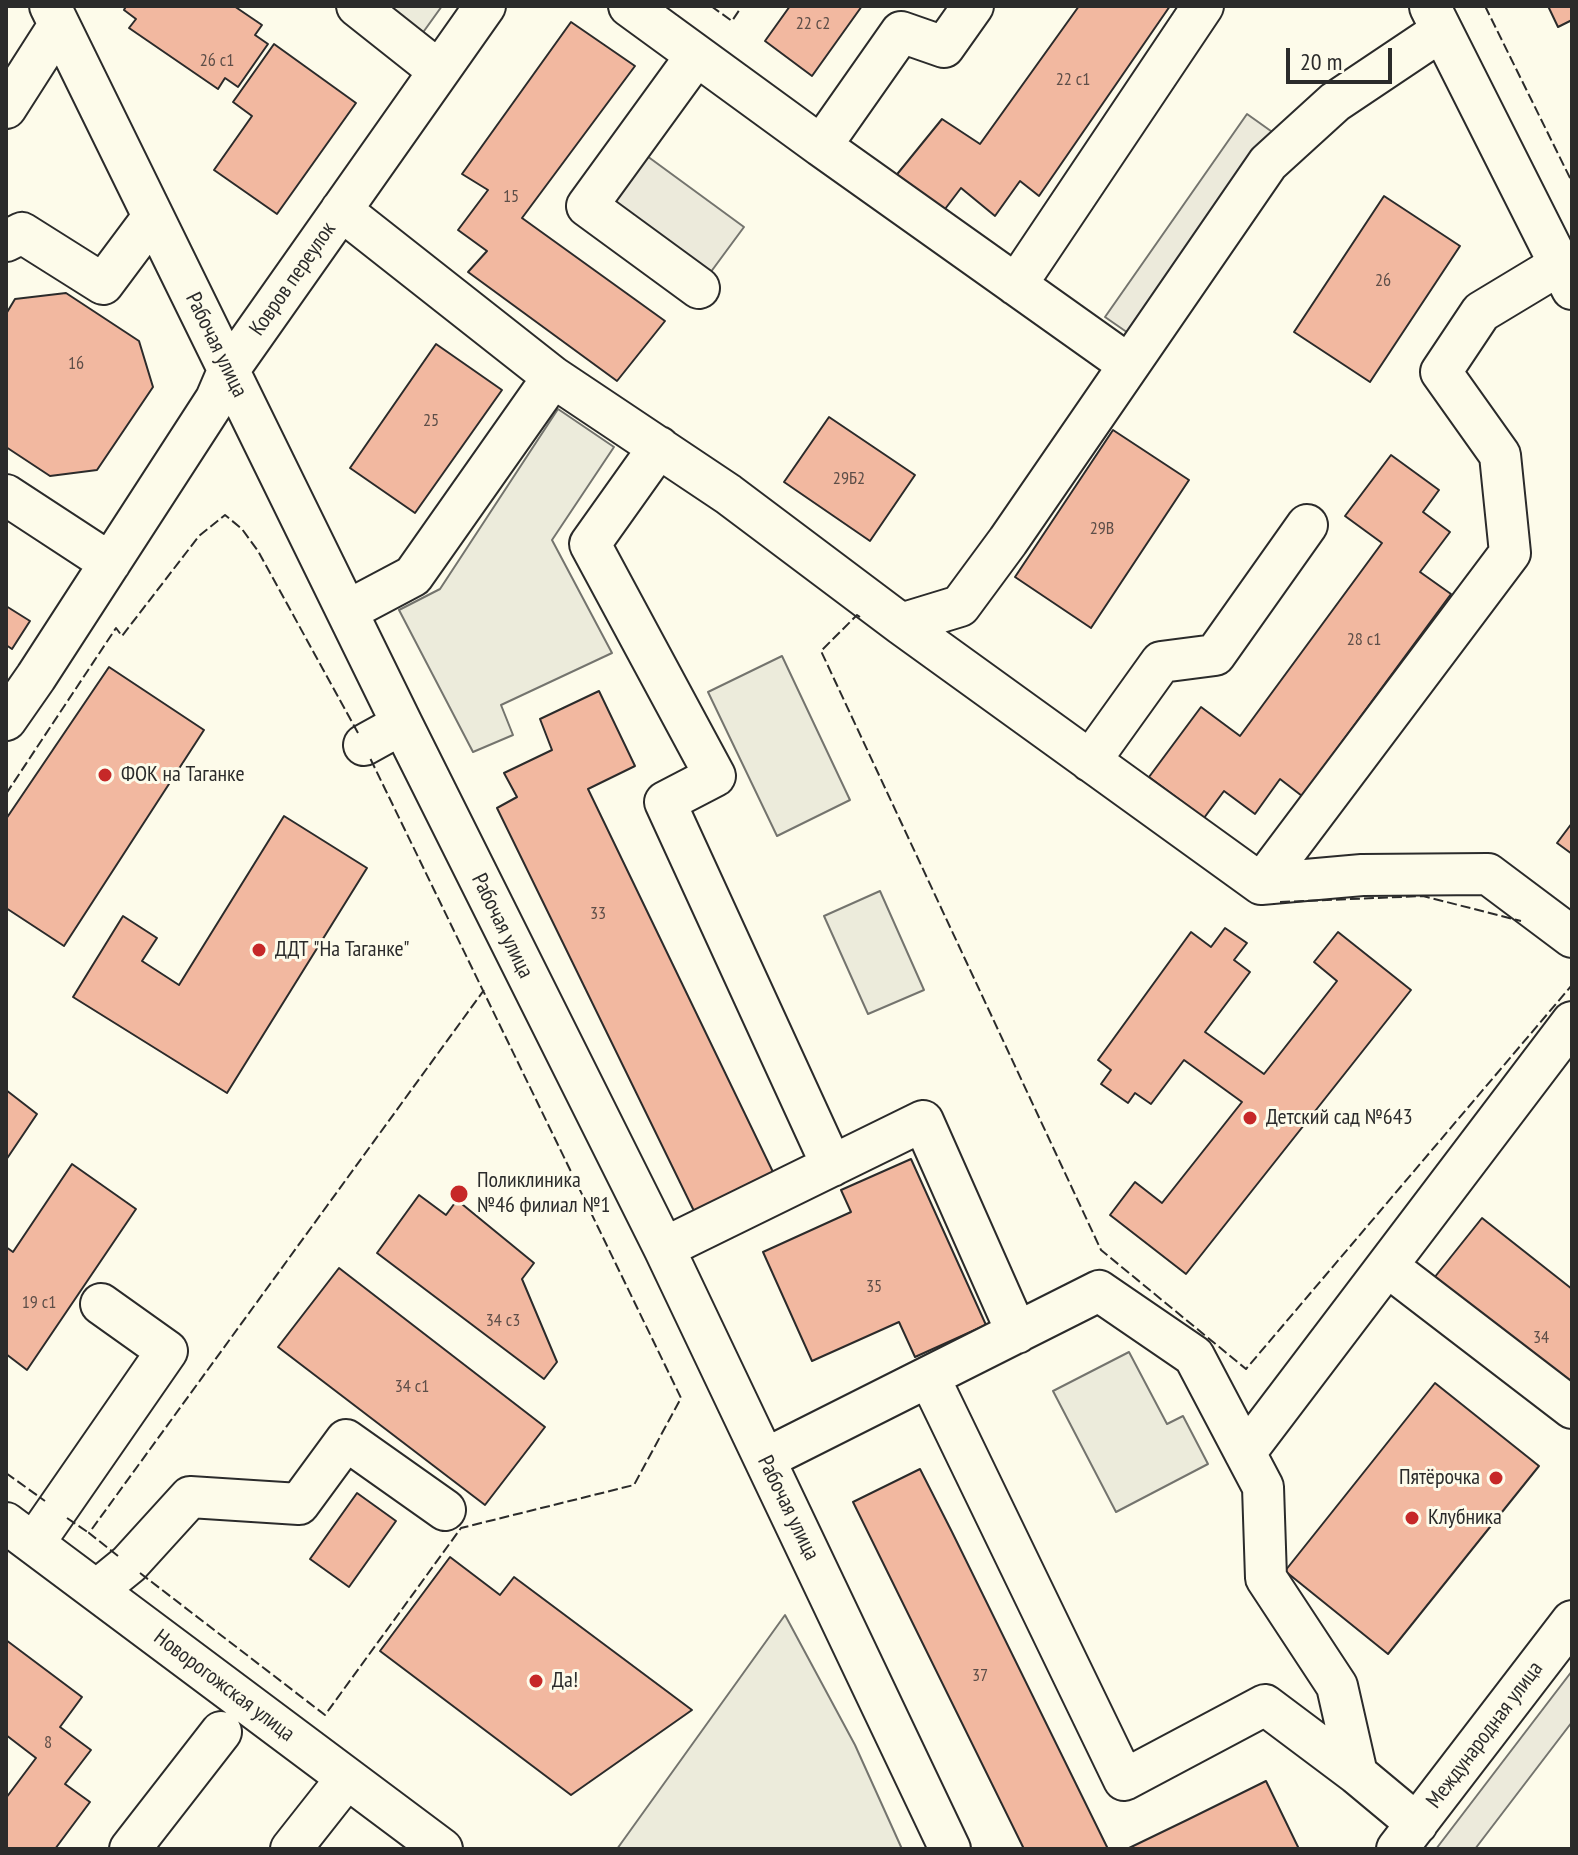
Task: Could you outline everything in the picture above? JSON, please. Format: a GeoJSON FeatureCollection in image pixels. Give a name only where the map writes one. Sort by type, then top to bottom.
{"type":"FeatureCollection","features":[{"type":"Feature","properties":{"kind":"street"},"geometry":{"type":"LineString","coordinates":[[357,6],[439,71]]}},
{"type":"Feature","properties":{"kind":"street","name":"Ковров переулок"},"geometry":{"type":"LineString","coordinates":[[6,720],[21,669],[110,563],[216,399],[228,371],[485,6]]}},
{"type":"Feature","properties":{"kind":"street"},"geometry":{"type":"LineString","coordinates":[[629,6],[1129,365]]}},
{"type":"Feature","properties":{"kind":"street"},"geometry":{"type":"LineString","coordinates":[[821,146],[901,32],[944,47],[973,6]]}},
{"type":"Feature","properties":{"kind":"street"},"geometry":{"type":"LineString","coordinates":[[1016,285],[1203,6]]}},
{"type":"Feature","properties":{"kind":"street"},"geometry":{"type":"LineString","coordinates":[[6,108],[54,16]]}},
{"type":"Feature","properties":{"kind":"street","name":"Рабочая улица"},"geometry":{"type":"LineString","coordinates":[[54,16],[664,1248],[950,1849]]}},
{"type":"Feature","properties":{"kind":"street"},"geometry":{"type":"LineString","coordinates":[[901,624],[960,606],[1268,163],[1435,18],[1566,277],[1481,312],[1441,372],[1500,455],[1510,553],[1261,884]]}},
{"type":"Feature","properties":{"kind":"street"},"geometry":{"type":"LineString","coordinates":[[696,56],[587,206],[699,288]]}},
{"type":"Feature","properties":{"kind":"street"},"geometry":{"type":"LineString","coordinates":[[341,210],[553,377],[728,494],[901,624],[1261,884],[1362,875],[1488,874],[1572,937]]}},
{"type":"Feature","properties":{"kind":"street"},"geometry":{"type":"LineString","coordinates":[[6,241],[22,233],[103,284],[153,217]]}},
{"type":"Feature","properties":{"kind":"street"},"geometry":{"type":"LineString","coordinates":[[347,611],[413,576],[553,377]]}},
{"type":"Feature","properties":{"kind":"street"},"geometry":{"type":"LineString","coordinates":[[659,447],[590,544],[715,776],[665,802],[832,1166]]}},
{"type":"Feature","properties":{"kind":"street"},"geometry":{"type":"LineString","coordinates":[[6,495],[110,563]]}},
{"type":"Feature","properties":{"kind":"street"},"geometry":{"type":"LineString","coordinates":[[1090,761],[1161,662],[1215,655],[1307,525]]}},
{"type":"Feature","properties":{"kind":"street"},"geometry":{"type":"LineString","coordinates":[[364,745],[402,724]]}},
{"type":"Feature","properties":{"kind":"street"},"geometry":{"type":"LineString","coordinates":[[1245,1453],[1572,1022]]}},
{"type":"Feature","properties":{"kind":"street"},"geometry":{"type":"LineString","coordinates":[[664,1248],[923,1121],[1017,1333]]}},
{"type":"Feature","properties":{"kind":"street"},"geometry":{"type":"LineString","coordinates":[[1387,1266],[1572,1408]]}},
{"type":"Feature","properties":{"kind":"street"},"geometry":{"type":"LineString","coordinates":[[765,1459],[1099,1291],[1194,1356],[1263,1487],[1266,1578],[1337,1686],[1357,1774]]}},
{"type":"Feature","properties":{"kind":"street"},"geometry":{"type":"LineString","coordinates":[[20,1533],[167,1351],[101,1304]]}},
{"type":"Feature","properties":{"kind":"street"},"geometry":{"type":"LineString","coordinates":[[929,1377],[1124,1780],[1265,1705],[1357,1774],[1407,1836]]}},
{"type":"Feature","properties":{"kind":"street"},"geometry":{"type":"LineString","coordinates":[[97,1590],[129,1564],[190,1497],[299,1504],[346,1440],[445,1510]]}},
{"type":"Feature","properties":{"kind":"street","name":"Новорогожская улица"},"geometry":{"type":"LineString","coordinates":[[20,1533],[442,1849]]}},
{"type":"Feature","properties":{"kind":"street","name":"Международная улица"},"geometry":{"type":"LineString","coordinates":[[1407,1836],[1572,1621]]}},
{"type":"Feature","properties":{"kind":"street"},"geometry":{"type":"LineString","coordinates":[[130,1849],[221,1732]]}},
{"type":"Feature","properties":{"kind":"street"},"geometry":{"type":"LineString","coordinates":[[291,1849],[347,1778]]}},
{"type":"Feature","properties":{"kind":"shaded area"},"geometry":{"type":"Polygon","coordinates":[[[394,6],[442,6],[419,38],[389,14],[394,6]]]}},
{"type":"Feature","properties":{"kind":"shaded area"},"geometry":{"type":"Polygon","coordinates":[[[1247,114],[1299,151],[1157,353],[1105,317],[1247,114]]]}},
{"type":"Feature","properties":{"kind":"shaded area"},"geometry":{"type":"Polygon","coordinates":[[[632,145],[744,227],[699,288],[587,206],[632,145]]]}},
{"type":"Feature","properties":{"kind":"shaded area"},"geometry":{"type":"Polygon","coordinates":[[[558,409],[614,447],[552,540],[612,653],[501,705],[513,735],[473,752],[399,610],[440,589],[558,409]]]}},
{"type":"Feature","properties":{"kind":"shaded area"},"geometry":{"type":"Polygon","coordinates":[[[782,656],[850,800],[777,836],[708,692],[782,656]]]}},
{"type":"Feature","properties":{"kind":"shaded area"},"geometry":{"type":"Polygon","coordinates":[[[880,891],[924,990],[868,1014],[824,916],[880,891]]]}},
{"type":"Feature","properties":{"kind":"shaded area"},"geometry":{"type":"Polygon","coordinates":[[[1129,1352],[1167,1424],[1183,1416],[1208,1464],[1116,1512],[1053,1391],[1129,1352]]]}},
{"type":"Feature","properties":{"kind":"shaded area"},"geometry":{"type":"Polygon","coordinates":[[[785,1615],[855,1745],[902,1849],[617,1849],[785,1615]]]}},
{"type":"Feature","properties":{"kind":"shaded area"},"geometry":{"type":"Polygon","coordinates":[[[1572,1671],[1572,1722],[1475,1849],[1436,1849],[1572,1671]]]}},
{"type":"Feature","properties":{"kind":"building"},"geometry":{"type":"Polygon","coordinates":[[[126,6],[234,6],[262,25],[255,35],[268,44],[238,87],[225,78],[218,89],[129,28],[136,19],[124,10],[126,6]]]}},
{"type":"Feature","properties":{"kind":"building"},"geometry":{"type":"Polygon","coordinates":[[[790,6],[862,6],[812,76],[765,41],[790,6]]]}},
{"type":"Feature","properties":{"kind":"building"},"geometry":{"type":"Polygon","coordinates":[[[1079,6],[1170,6],[1039,196],[1020,181],[995,216],[961,188],[942,213],[894,178],[942,119],[980,144],[1079,6]]]}},
{"type":"Feature","properties":{"kind":"building"},"geometry":{"type":"Polygon","coordinates":[[[1548,6],[1572,6],[1572,20],[1558,27],[1548,6]]]}},
{"type":"Feature","properties":{"kind":"building"},"geometry":{"type":"Polygon","coordinates":[[[571,22],[635,66],[522,218],[665,321],[617,381],[468,272],[487,251],[458,230],[488,190],[462,174],[571,22]]]}},
{"type":"Feature","properties":{"kind":"building"},"geometry":{"type":"Polygon","coordinates":[[[274,44],[356,103],[277,214],[214,170],[252,116],[233,102],[274,44]]]}},
{"type":"Feature","properties":{"kind":"building"},"geometry":{"type":"Polygon","coordinates":[[[1384,196],[1460,246],[1370,382],[1294,332],[1384,196]]]}},
{"type":"Feature","properties":{"kind":"building"},"geometry":{"type":"Polygon","coordinates":[[[66,293],[139,341],[153,387],[97,470],[50,476],[6,447],[6,314],[15,299],[66,293]]]}},
{"type":"Feature","properties":{"kind":"building"},"geometry":{"type":"Polygon","coordinates":[[[436,344],[502,390],[415,513],[350,468],[436,344]]]}},
{"type":"Feature","properties":{"kind":"building"},"geometry":{"type":"Polygon","coordinates":[[[829,417],[915,475],[870,541],[784,482],[829,417]]]}},
{"type":"Feature","properties":{"kind":"building"},"geometry":{"type":"Polygon","coordinates":[[[1113,430],[1189,480],[1091,628],[1015,577],[1113,430]]]}},
{"type":"Feature","properties":{"kind":"building"},"geometry":{"type":"Polygon","coordinates":[[[1391,455],[1439,490],[1423,512],[1450,532],[1420,572],[1451,594],[1302,796],[1280,779],[1255,814],[1224,791],[1204,818],[1149,777],[1201,707],[1240,736],[1382,543],[1345,516],[1391,455]]]}},
{"type":"Feature","properties":{"kind":"building"},"geometry":{"type":"Polygon","coordinates":[[[6,606],[30,621],[12,649],[6,645],[6,606]]]}},
{"type":"Feature","properties":{"kind":"building","name":"ФОК на Таганке"},"geometry":{"type":"Polygon","coordinates":[[[109,667],[204,730],[64,946],[6,908],[6,819],[109,667]]]}},
{"type":"Feature","properties":{"kind":"building"},"geometry":{"type":"Polygon","coordinates":[[[599,691],[635,766],[588,789],[773,1172],[694,1211],[497,808],[517,797],[504,773],[552,750],[540,719],[599,691]]]}},
{"type":"Feature","properties":{"kind":"building","name":"ДДТ \"На Таганке\""},"geometry":{"type":"Polygon","coordinates":[[[284,816],[367,868],[227,1093],[73,997],[123,916],[157,938],[142,961],[179,985],[284,816]]]}},
{"type":"Feature","properties":{"kind":"building"},"geometry":{"type":"Polygon","coordinates":[[[1572,823],[1572,854],[1557,843],[1572,823]]]}},
{"type":"Feature","properties":{"kind":"building"},"geometry":{"type":"Polygon","coordinates":[[[1225,928],[1247,943],[1234,960],[1250,972],[1205,1032],[1264,1074],[1337,981],[1314,962],[1338,932],[1411,990],[1186,1274],[1110,1215],[1135,1182],[1162,1203],[1242,1102],[1184,1060],[1151,1104],[1135,1093],[1128,1103],[1101,1084],[1111,1070],[1098,1060],[1191,932],[1211,947],[1225,928]]]}},
{"type":"Feature","properties":{"kind":"building"},"geometry":{"type":"Polygon","coordinates":[[[6,1090],[37,1114],[6,1160],[6,1090]]]}},
{"type":"Feature","properties":{"kind":"building"},"geometry":{"type":"Polygon","coordinates":[[[911,1159],[986,1325],[915,1357],[899,1322],[812,1361],[763,1252],[851,1212],[841,1190],[911,1159]]]}},
{"type":"Feature","properties":{"kind":"building"},"geometry":{"type":"Polygon","coordinates":[[[72,1164],[136,1209],[27,1370],[6,1354],[6,1247],[13,1252],[72,1164]]]}},
{"type":"Feature","properties":{"kind":"building"},"geometry":{"type":"Polygon","coordinates":[[[419,1195],[446,1215],[457,1200],[534,1263],[522,1279],[557,1362],[544,1379],[377,1253],[419,1195]]]}},
{"type":"Feature","properties":{"kind":"building"},"geometry":{"type":"Polygon","coordinates":[[[1482,1218],[1572,1289],[1572,1387],[1434,1278],[1482,1218]]]}},
{"type":"Feature","properties":{"kind":"building"},"geometry":{"type":"Polygon","coordinates":[[[339,1268],[545,1427],[485,1505],[278,1347],[339,1268]]]}},
{"type":"Feature","properties":{"kind":"building","name":"Клубника"},"geometry":{"type":"Polygon","coordinates":[[[1435,1383],[1539,1466],[1388,1654],[1285,1571],[1435,1383]]]}},
{"type":"Feature","properties":{"kind":"building"},"geometry":{"type":"Polygon","coordinates":[[[920,1469],[1108,1849],[1024,1849],[853,1502],[920,1469]]]}},
{"type":"Feature","properties":{"kind":"building"},"geometry":{"type":"Polygon","coordinates":[[[357,1493],[396,1521],[349,1587],[310,1559],[357,1493]]]}},
{"type":"Feature","properties":{"kind":"building","name":"Да!"},"geometry":{"type":"Polygon","coordinates":[[[450,1557],[500,1595],[514,1577],[692,1710],[571,1795],[380,1651],[450,1557]]]}},
{"type":"Feature","properties":{"kind":"building"},"geometry":{"type":"Polygon","coordinates":[[[6,1640],[82,1697],[60,1727],[91,1750],[65,1784],[90,1802],[55,1849],[6,1849],[6,1798],[36,1758],[6,1735],[6,1640]]]}},
{"type":"Feature","properties":{"kind":"building"},"geometry":{"type":"Polygon","coordinates":[[[1266,1781],[1299,1849],[1127,1849],[1187,1820],[1266,1781]]]}},
{"type":"Feature","properties":{"kind":"fence"},"geometry":{"type":"LineString","coordinates":[[711,6],[732,21],[742,6]]}},
{"type":"Feature","properties":{"kind":"fence"},"geometry":{"type":"LineString","coordinates":[[1485,6],[1572,182]]}},
{"type":"Feature","properties":{"kind":"fence"},"geometry":{"type":"LineString","coordinates":[[6,794],[116,628],[122,636],[199,536],[225,515],[242,529],[258,551],[358,733]]}},
{"type":"Feature","properties":{"kind":"fence"},"geometry":{"type":"LineString","coordinates":[[860,617],[857,615],[821,651],[1101,1250],[1246,1369],[1572,985]]}},
{"type":"Feature","properties":{"kind":"fence"},"geometry":{"type":"LineString","coordinates":[[140,1573],[325,1715],[461,1528],[634,1485],[681,1398],[370,758]]}},
{"type":"Feature","properties":{"kind":"fence"},"geometry":{"type":"LineString","coordinates":[[1280,902],[1423,896],[1521,921]]}},
{"type":"Feature","properties":{"kind":"fence"},"geometry":{"type":"LineString","coordinates":[[118,1556],[89,1533],[484,990]]}},
{"type":"Feature","properties":{"kind":"fence"},"geometry":{"type":"LineString","coordinates":[[6,1473],[45,1501]]}},
{"type":"Feature","properties":{"kind":"fence"},"geometry":{"type":"LineString","coordinates":[[67,1518],[89,1533]]}},
{"type":"Feature","properties":{"kind":"place","name":"ФОК на Таганке"},"geometry":{"type":"Point","coordinates":[105,775]}},
{"type":"Feature","properties":{"kind":"place","name":"ДДТ \"На Таганке\""},"geometry":{"type":"Point","coordinates":[259,950]}},
{"type":"Feature","properties":{"kind":"place","name":"Детский сад №643"},"geometry":{"type":"Point","coordinates":[1250,1118]}},
{"type":"Feature","properties":{"kind":"place","name":"Поликлиника №46 филиал №1"},"geometry":{"type":"Point","coordinates":[459,1194]}},
{"type":"Feature","properties":{"kind":"place","name":"Пятёрочка"},"geometry":{"type":"Point","coordinates":[1496,1478]}},
{"type":"Feature","properties":{"kind":"place","name":"Клубника"},"geometry":{"type":"Point","coordinates":[1412,1518]}},
{"type":"Feature","properties":{"kind":"place","name":"Да!"},"geometry":{"type":"Point","coordinates":[536,1681]}}]}
